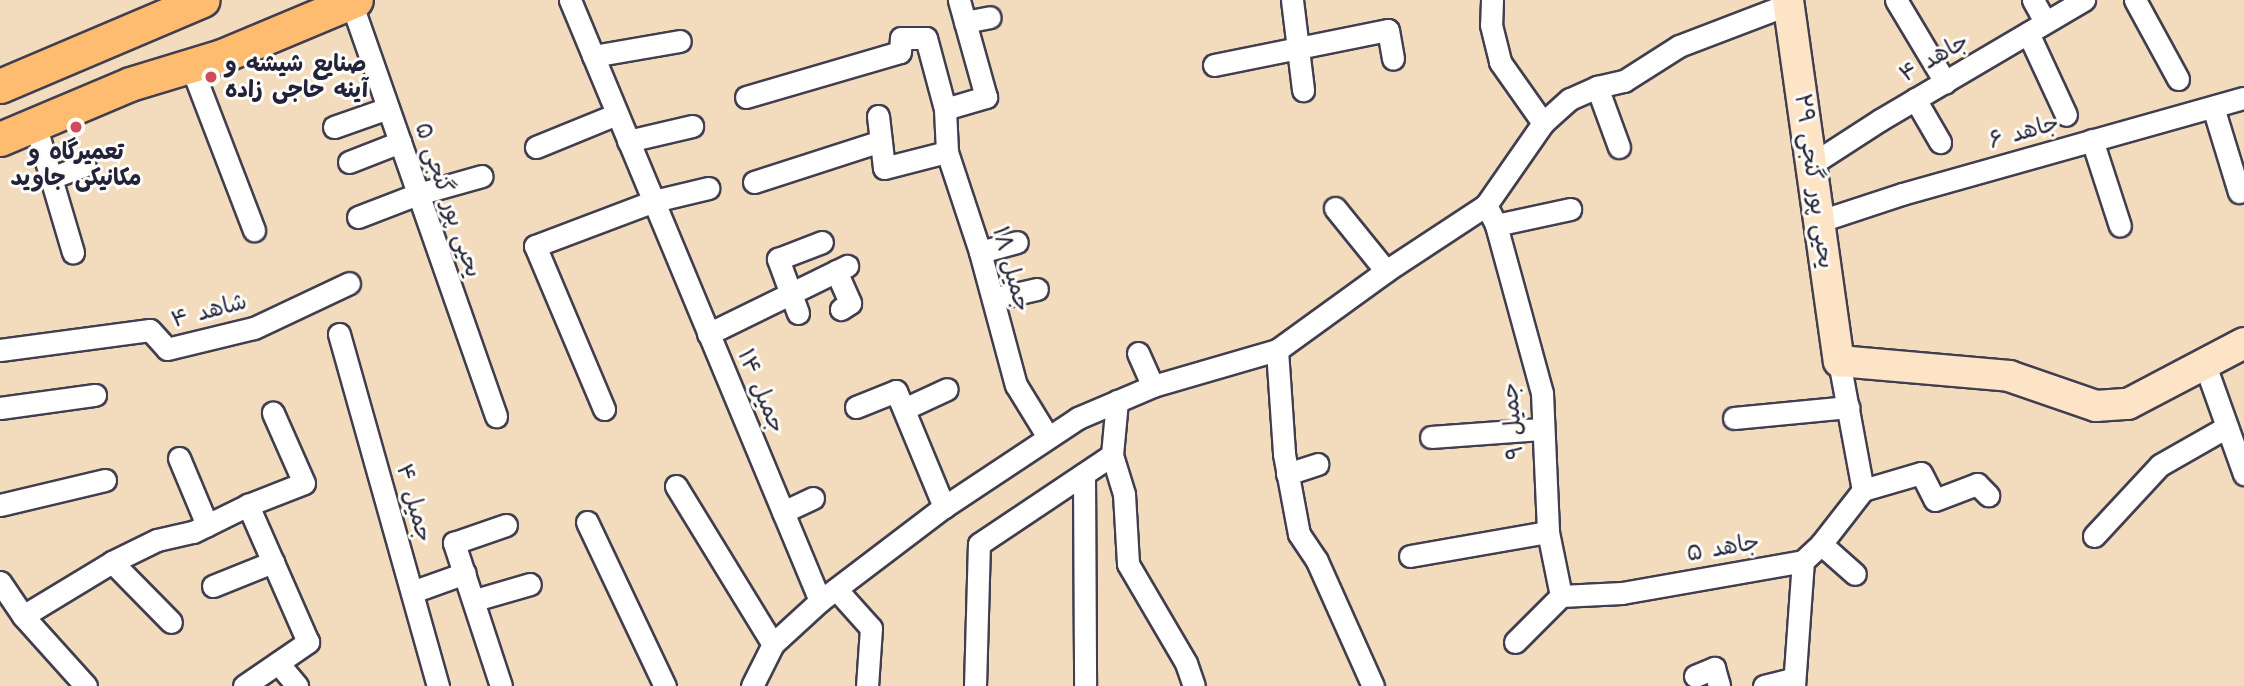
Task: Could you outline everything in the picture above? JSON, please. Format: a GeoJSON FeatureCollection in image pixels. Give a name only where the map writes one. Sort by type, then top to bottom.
{"type":"FeatureCollection","features":[{"type":"Feature","properties":{"kind":"main road"},"geometry":{"type":"LineString","coordinates":[[0,86],[100,44],[172,6],[203,0]]}},
{"type":"Feature","properties":{"kind":"main road"},"geometry":{"type":"LineString","coordinates":[[0,139],[118,89],[191,66],[354,1]]}},
{"type":"Feature","properties":{"kind":"main road","name":"یحیی پور گنجی ۲۹"},"geometry":{"type":"LineString","coordinates":[[1788,2],[1839,361]]}},
{"type":"Feature","properties":{"kind":"main road"},"geometry":{"type":"LineString","coordinates":[[100,44],[118,89]]}},
{"type":"Feature","properties":{"kind":"main road"},"geometry":{"type":"LineString","coordinates":[[1839,361],[2008,376],[2096,406],[2128,404],[2244,343]]}},
{"type":"Feature","properties":{"kind":"street","name":"جمیل ۱۴"},"geometry":{"type":"LineString","coordinates":[[570,0],[783,512],[828,595],[871,628],[867,686]]}},
{"type":"Feature","properties":{"kind":"street"},"geometry":{"type":"LineString","coordinates":[[945,109],[986,97],[960,0]]}},
{"type":"Feature","properties":{"kind":"street"},"geometry":{"type":"LineString","coordinates":[[1292,0],[1303,90]]}},
{"type":"Feature","properties":{"kind":"street"},"geometry":{"type":"LineString","coordinates":[[1492,0],[1491,25],[1500,62],[1544,123]]}},
{"type":"Feature","properties":{"kind":"street"},"geometry":{"type":"LineString","coordinates":[[1896,0],[1945,82]]}},
{"type":"Feature","properties":{"kind":"street"},"geometry":{"type":"LineString","coordinates":[[2033,0],[2036,28],[2066,115]]}},
{"type":"Feature","properties":{"kind":"street","name":"جاهد ۴"},"geometry":{"type":"LineString","coordinates":[[1812,164],[2084,0]]}},
{"type":"Feature","properties":{"kind":"street"},"geometry":{"type":"LineString","coordinates":[[2135,0],[2178,79]]}},
{"type":"Feature","properties":{"kind":"street","name":"یحیی پور گنجی ۵"},"geometry":{"type":"LineString","coordinates":[[354,1],[388,108],[496,416]]}},
{"type":"Feature","properties":{"kind":"street"},"geometry":{"type":"LineString","coordinates":[[752,686],[774,644],[828,595],[944,507],[1048,437],[1078,418],[1153,386],[1277,350],[1386,271],[1486,205],[1544,123],[1570,99],[1597,87],[1624,81],[1679,47],[1788,2]]}},
{"type":"Feature","properties":{"kind":"street"},"geometry":{"type":"LineString","coordinates":[[965,22],[990,18]]}},
{"type":"Feature","properties":{"kind":"street"},"geometry":{"type":"LineString","coordinates":[[1214,65],[1388,30],[1394,59]]}},
{"type":"Feature","properties":{"kind":"street","name":"جمیل ۱۸"},"geometry":{"type":"LineString","coordinates":[[746,97],[900,52],[901,38],[926,38],[945,109],[947,152],[980,252],[1016,385],[1048,437]]}},
{"type":"Feature","properties":{"kind":"street"},"geometry":{"type":"LineString","coordinates":[[593,56],[680,41]]}},
{"type":"Feature","properties":{"kind":"street"},"geometry":{"type":"LineString","coordinates":[[191,66],[254,230]]}},
{"type":"Feature","properties":{"kind":"street"},"geometry":{"type":"LineString","coordinates":[[1597,87],[1619,148]]}},
{"type":"Feature","properties":{"kind":"street","name":"جاهد ۶"},"geometry":{"type":"LineString","coordinates":[[1819,221],[1902,194],[2244,98]]}},
{"type":"Feature","properties":{"kind":"street"},"geometry":{"type":"LineString","coordinates":[[1915,100],[1940,142]]}},
{"type":"Feature","properties":{"kind":"street"},"geometry":{"type":"LineString","coordinates":[[2213,107],[2239,192]]}},
{"type":"Feature","properties":{"kind":"street"},"geometry":{"type":"LineString","coordinates":[[334,127],[388,108]]}},
{"type":"Feature","properties":{"kind":"street"},"geometry":{"type":"LineString","coordinates":[[536,147],[617,114]]}},
{"type":"Feature","properties":{"kind":"street"},"geometry":{"type":"LineString","coordinates":[[877,116],[884,168],[947,152]]}},
{"type":"Feature","properties":{"kind":"street"},"geometry":{"type":"LineString","coordinates":[[35,124],[73,251]]}},
{"type":"Feature","properties":{"kind":"street"},"geometry":{"type":"LineString","coordinates":[[628,141],[692,126]]}},
{"type":"Feature","properties":{"kind":"street"},"geometry":{"type":"LineString","coordinates":[[754,182],[881,141]]}},
{"type":"Feature","properties":{"kind":"street"},"geometry":{"type":"LineString","coordinates":[[2092,141],[2120,226]]}},
{"type":"Feature","properties":{"kind":"street"},"geometry":{"type":"LineString","coordinates":[[349,162],[400,142]]}},
{"type":"Feature","properties":{"kind":"street"},"geometry":{"type":"LineString","coordinates":[[51,178],[85,165]]}},
{"type":"Feature","properties":{"kind":"street"},"geometry":{"type":"LineString","coordinates":[[358,218],[418,194],[482,176]]}},
{"type":"Feature","properties":{"kind":"street"},"geometry":{"type":"LineString","coordinates":[[604,409],[535,246],[654,201],[708,188]]}},
{"type":"Feature","properties":{"kind":"street","name":"جمیل ۹"},"geometry":{"type":"LineString","coordinates":[[1486,205],[1496,225],[1542,393],[1541,429],[1548,532],[1560,596]]}},
{"type":"Feature","properties":{"kind":"street"},"geometry":{"type":"LineString","coordinates":[[1335,208],[1386,271]]}},
{"type":"Feature","properties":{"kind":"street"},"geometry":{"type":"LineString","coordinates":[[1496,225],[1570,209]]}},
{"type":"Feature","properties":{"kind":"street"},"geometry":{"type":"LineString","coordinates":[[793,304],[778,260],[822,242]]}},
{"type":"Feature","properties":{"kind":"street"},"geometry":{"type":"LineString","coordinates":[[980,252],[1017,242]]}},
{"type":"Feature","properties":{"kind":"street"},"geometry":{"type":"LineString","coordinates":[[708,334],[793,304],[841,268],[850,303],[841,309]]}},
{"type":"Feature","properties":{"kind":"street","name":"شاهد ۴"},"geometry":{"type":"LineString","coordinates":[[0,350],[150,330],[167,349],[254,328],[349,283]]}},
{"type":"Feature","properties":{"kind":"street"},"geometry":{"type":"LineString","coordinates":[[993,299],[1037,289]]}},
{"type":"Feature","properties":{"kind":"street","name":"جمیل ۴"},"geometry":{"type":"LineString","coordinates":[[339,334],[438,686]]}},
{"type":"Feature","properties":{"kind":"street"},"geometry":{"type":"LineString","coordinates":[[1277,350],[1287,474],[1299,534],[1317,561],[1373,686]]}},
{"type":"Feature","properties":{"kind":"street"},"geometry":{"type":"LineString","coordinates":[[1138,353],[1153,386]]}},
{"type":"Feature","properties":{"kind":"street"},"geometry":{"type":"LineString","coordinates":[[1839,361],[1863,490]]}},
{"type":"Feature","properties":{"kind":"street"},"geometry":{"type":"LineString","coordinates":[[2205,365],[2244,474]]}},
{"type":"Feature","properties":{"kind":"street"},"geometry":{"type":"LineString","coordinates":[[904,409],[947,389]]}},
{"type":"Feature","properties":{"kind":"street"},"geometry":{"type":"LineString","coordinates":[[856,407],[896,391],[944,507]]}},
{"type":"Feature","properties":{"kind":"street"},"geometry":{"type":"LineString","coordinates":[[0,408],[94,395]]}},
{"type":"Feature","properties":{"kind":"street"},"geometry":{"type":"LineString","coordinates":[[1117,401],[1112,456],[1124,494],[1128,564],[1186,663],[1194,686]]}},
{"type":"Feature","properties":{"kind":"street"},"geometry":{"type":"LineString","coordinates":[[1734,418],[1848,407]]}},
{"type":"Feature","properties":{"kind":"street"},"geometry":{"type":"LineString","coordinates":[[23,616],[112,562],[157,540],[207,525],[248,505],[304,484],[273,413]]}},
{"type":"Feature","properties":{"kind":"street"},"geometry":{"type":"LineString","coordinates":[[2094,536],[2160,465],[2227,427]]}},
{"type":"Feature","properties":{"kind":"street"},"geometry":{"type":"LineString","coordinates":[[1431,437],[1541,429]]}},
{"type":"Feature","properties":{"kind":"street"},"geometry":{"type":"LineString","coordinates":[[975,686],[979,544],[1112,456]]}},
{"type":"Feature","properties":{"kind":"street"},"geometry":{"type":"LineString","coordinates":[[179,458],[207,525]]}},
{"type":"Feature","properties":{"kind":"street"},"geometry":{"type":"LineString","coordinates":[[1287,474],[1317,464]]}},
{"type":"Feature","properties":{"kind":"street"},"geometry":{"type":"LineString","coordinates":[[1764,686],[1793,682],[1803,561],[1821,544],[1863,490],[1921,473],[1935,500],[1977,484],[1989,495]]}},
{"type":"Feature","properties":{"kind":"street"},"geometry":{"type":"LineString","coordinates":[[1084,474],[1085,686]]}},
{"type":"Feature","properties":{"kind":"street"},"geometry":{"type":"LineString","coordinates":[[0,505],[105,480]]}},
{"type":"Feature","properties":{"kind":"street"},"geometry":{"type":"LineString","coordinates":[[676,486],[774,644]]}},
{"type":"Feature","properties":{"kind":"street"},"geometry":{"type":"LineString","coordinates":[[783,512],[813,498]]}},
{"type":"Feature","properties":{"kind":"street"},"geometry":{"type":"LineString","coordinates":[[244,686],[308,642],[248,505]]}},
{"type":"Feature","properties":{"kind":"street"},"geometry":{"type":"LineString","coordinates":[[587,522],[665,686]]}},
{"type":"Feature","properties":{"kind":"street"},"geometry":{"type":"LineString","coordinates":[[500,686],[475,600],[454,543],[456,540],[506,525]]}},
{"type":"Feature","properties":{"kind":"street"},"geometry":{"type":"LineString","coordinates":[[1410,556],[1548,532]]}},
{"type":"Feature","properties":{"kind":"street"},"geometry":{"type":"LineString","coordinates":[[1821,544],[1854,574]]}},
{"type":"Feature","properties":{"kind":"street","name":"جاهد ۵"},"geometry":{"type":"LineString","coordinates":[[1560,596],[1622,593],[1803,561]]}},
{"type":"Feature","properties":{"kind":"street"},"geometry":{"type":"LineString","coordinates":[[112,562],[171,622]]}},
{"type":"Feature","properties":{"kind":"street"},"geometry":{"type":"LineString","coordinates":[[213,586],[273,562]]}},
{"type":"Feature","properties":{"kind":"street"},"geometry":{"type":"LineString","coordinates":[[412,592],[465,573]]}},
{"type":"Feature","properties":{"kind":"street"},"geometry":{"type":"LineString","coordinates":[[0,582],[23,616],[86,686]]}},
{"type":"Feature","properties":{"kind":"street"},"geometry":{"type":"LineString","coordinates":[[475,600],[530,584]]}},
{"type":"Feature","properties":{"kind":"street"},"geometry":{"type":"LineString","coordinates":[[1515,642],[1560,596]]}},
{"type":"Feature","properties":{"kind":"street"},"geometry":{"type":"LineString","coordinates":[[278,663],[297,686]]}},
{"type":"Feature","properties":{"kind":"street"},"geometry":{"type":"LineString","coordinates":[[1695,676],[1714,668],[1719,686]]}},
{"type":"Feature","properties":{"kind":"place","name":"صنایع شیشه و آینه حاجی زاده"},"geometry":{"type":"Point","coordinates":[211,77]}},
{"type":"Feature","properties":{"kind":"place","name":"تعمیرگاه و مکانیکی جاوید"},"geometry":{"type":"Point","coordinates":[76,127]}}]}
